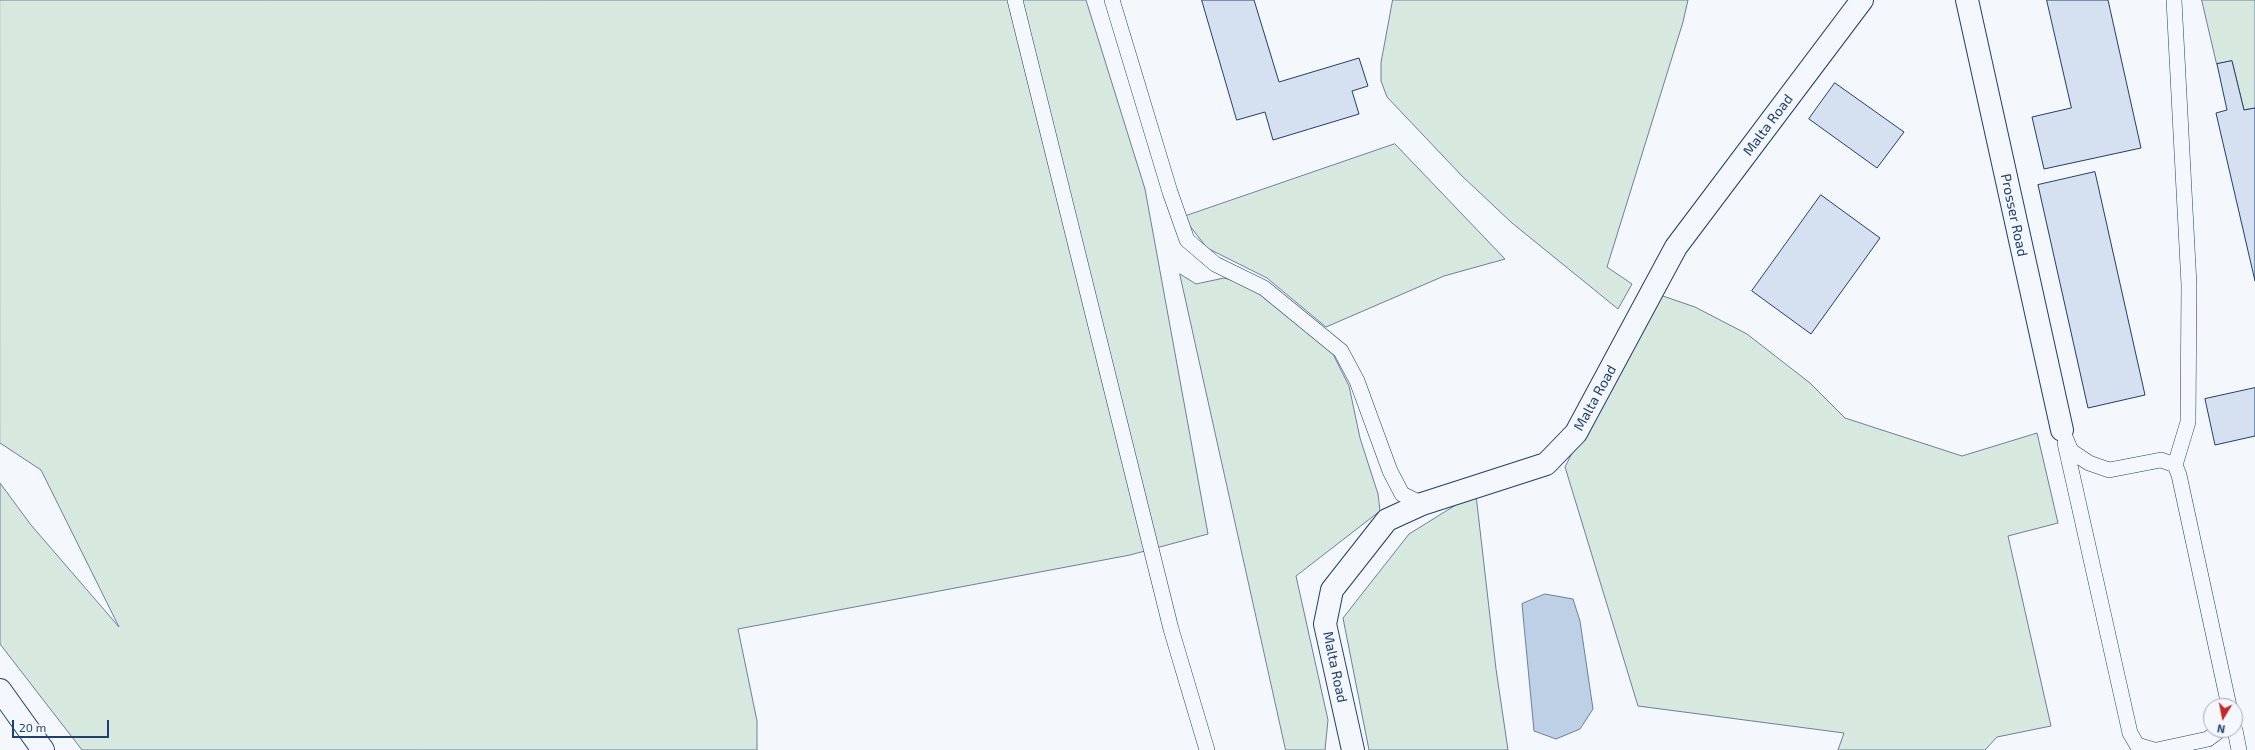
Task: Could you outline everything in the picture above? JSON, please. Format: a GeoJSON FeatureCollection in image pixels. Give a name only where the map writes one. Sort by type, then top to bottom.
{"type":"FeatureCollection","features":[{"type":"Feature","properties":{"kind":"main road","name":"Malta Road"},"geometry":{"type":"LineString","coordinates":[[1353,750],[1325,624],[1332,590],[1387,520],[1422,504],[1546,464],[1576,433],[1676,247],[1862,0]]}},
{"type":"Feature","properties":{"kind":"main road","name":"Prosser Road"},"geometry":{"type":"LineString","coordinates":[[1967,0],[2062,430]]}},
{"type":"Feature","properties":{"kind":"main road"},"geometry":{"type":"LineString","coordinates":[[0,690],[43,750]]}},
{"type":"Feature","properties":{"kind":"lane"},"geometry":{"type":"LineString","coordinates":[[1014,0],[1171,629],[1208,750]]}},
{"type":"Feature","properties":{"kind":"lane"},"geometry":{"type":"LineString","coordinates":[[1112,0],[1168,185],[1187,240],[1215,264],[1264,288],[1341,351],[1357,381],[1390,471],[1402,494],[1422,504]]}},
{"type":"Feature","properties":{"kind":"lane"},"geometry":{"type":"LineString","coordinates":[[2174,0],[2189,285],[2188,422],[2175,465],[2179,475],[2227,698]]}},
{"type":"Feature","properties":{"kind":"lane"},"geometry":{"type":"LineString","coordinates":[[2062,430],[2071,451],[2089,463],[2109,470],[2161,460],[2175,465]]}},
{"type":"Feature","properties":{"kind":"lane"},"geometry":{"type":"LineString","coordinates":[[2062,430],[2130,733],[2136,745],[2156,750],[2209,738]]}},
{"type":"Feature","properties":{"kind":"lane"},"geometry":{"type":"LineString","coordinates":[[2237,738],[2239,750]]}},
{"type":"Feature","properties":{"kind":"shaded area"},"geometry":{"type":"Polygon","coordinates":[[[0,0],[1086,0],[1145,189],[1208,534],[1130,555],[738,629],[757,721],[757,750],[82,750],[0,644],[0,483],[31,525],[119,627],[41,470],[0,443],[0,0]]]}},
{"type":"Feature","properties":{"kind":"shaded area"},"geometry":{"type":"Polygon","coordinates":[[[1393,0],[1688,0],[1683,22],[1607,267],[1632,284],[1618,309],[1512,223],[1462,176],[1387,97],[1381,81],[1381,63],[1393,0]]]}},
{"type":"Feature","properties":{"kind":"shaded area"},"geometry":{"type":"Polygon","coordinates":[[[2202,0],[2255,0],[2255,108],[2244,110],[2232,61],[2217,64],[2202,0]]]}},
{"type":"Feature","properties":{"kind":"shaded area"},"geometry":{"type":"Polygon","coordinates":[[[1395,144],[1505,259],[1444,276],[1326,327],[1267,278],[1207,248],[1183,217],[1395,144]]]}},
{"type":"Feature","properties":{"kind":"shaded area"},"geometry":{"type":"Polygon","coordinates":[[[1180,274],[1196,284],[1224,278],[1247,284],[1332,352],[1349,386],[1360,438],[1378,494],[1380,511],[1296,576],[1328,720],[1325,750],[1286,750],[1180,274]]]}},
{"type":"Feature","properties":{"kind":"shaded area"},"geometry":{"type":"Polygon","coordinates":[[[1657,294],[1695,307],[1747,334],[1810,383],[1845,418],[1962,456],[2037,433],[2058,523],[2008,536],[2051,726],[1997,737],[1985,750],[1838,750],[1844,733],[1638,706],[1565,467],[1619,359],[1657,294]]]}},
{"type":"Feature","properties":{"kind":"shaded area"},"geometry":{"type":"Polygon","coordinates":[[[1476,495],[1496,669],[1508,750],[1369,750],[1343,618],[1409,534],[1467,498],[1476,495]]]}},
{"type":"Feature","properties":{"kind":"water"},"geometry":{"type":"Polygon","coordinates":[[[1545,594],[1573,599],[1580,621],[1593,709],[1580,729],[1556,739],[1534,731],[1522,604],[1545,594]]]}},
{"type":"Feature","properties":{"kind":"building"},"geometry":{"type":"Polygon","coordinates":[[[1202,0],[1254,0],[1279,82],[1359,58],[1368,86],[1352,91],[1359,114],[1273,140],[1265,112],[1237,120],[1202,0]]]}},
{"type":"Feature","properties":{"kind":"building"},"geometry":{"type":"Polygon","coordinates":[[[2047,0],[2108,0],[2141,148],[2044,169],[2032,117],[2071,108],[2047,0]]]}},
{"type":"Feature","properties":{"kind":"building"},"geometry":{"type":"Polygon","coordinates":[[[2232,61],[2244,110],[2255,108],[2255,281],[2216,113],[2227,110],[2217,64],[2232,61]]]}},
{"type":"Feature","properties":{"kind":"building"},"geometry":{"type":"Polygon","coordinates":[[[1835,83],[1904,132],[1877,168],[1809,119],[1835,83]]]}},
{"type":"Feature","properties":{"kind":"building"},"geometry":{"type":"Polygon","coordinates":[[[2095,172],[2145,395],[2088,408],[2038,185],[2095,172]]]}},
{"type":"Feature","properties":{"kind":"building"},"geometry":{"type":"Polygon","coordinates":[[[1821,195],[1880,238],[1811,334],[1752,291],[1821,195]]]}},
{"type":"Feature","properties":{"kind":"building"},"geometry":{"type":"Polygon","coordinates":[[[2255,388],[2255,436],[2215,445],[2205,399],[2255,388]]]}}]}
